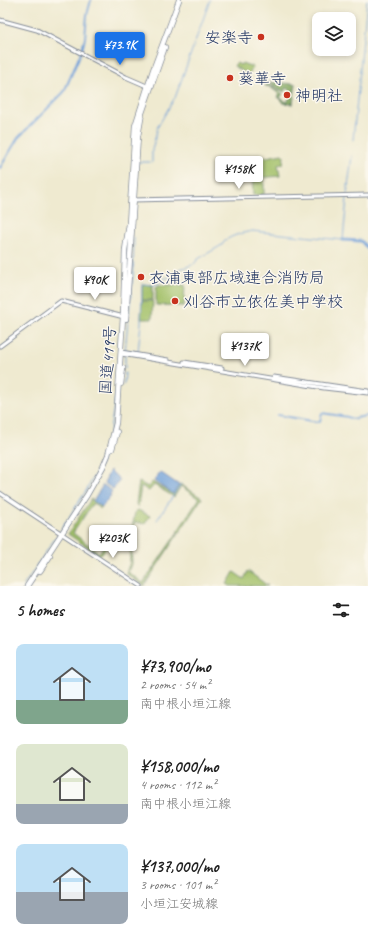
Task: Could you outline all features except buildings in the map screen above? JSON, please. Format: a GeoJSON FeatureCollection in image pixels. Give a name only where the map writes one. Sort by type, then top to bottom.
{"type":"FeatureCollection","features":[{"type":"Feature","properties":{"kind":"highway","name":"国道419号"},"geometry":{"type":"LineString","coordinates":[[27,586],[61,533],[99,481],[115,442],[118,423],[129,241],[138,136],[149,88],[181,0]]}},
{"type":"Feature","properties":{"kind":"highway","name":"国道419号"},"geometry":{"type":"LineString","coordinates":[[30,586],[61,533]]}},
{"type":"Feature","properties":{"kind":"main road"},"geometry":{"type":"LineString","coordinates":[[0,20],[37,30],[149,88]]}},
{"type":"Feature","properties":{"kind":"main road"},"geometry":{"type":"LineString","coordinates":[[132,200],[368,195]]}},
{"type":"Feature","properties":{"kind":"main road"},"geometry":{"type":"LineString","coordinates":[[0,346],[61,301],[124,317]]}},
{"type":"Feature","properties":{"kind":"main road"},"geometry":{"type":"LineString","coordinates":[[122,353],[368,392]]}},
{"type":"Feature","properties":{"kind":"main road"},"geometry":{"type":"LineString","coordinates":[[0,493],[141,586]]}},
{"type":"Feature","properties":{"kind":"green space"},"geometry":{"type":"Polygon","coordinates":[[[236,63],[241,65],[242,63],[253,67],[249,75],[234,66],[236,63]]]}},
{"type":"Feature","properties":{"kind":"green space"},"geometry":{"type":"Polygon","coordinates":[[[268,82],[296,84],[293,104],[283,103],[278,98],[279,94],[270,87],[265,86],[266,83],[283,94],[280,98],[287,102],[293,92],[286,88],[284,92],[268,82]]]}},
{"type":"Feature","properties":{"kind":"green space"},"geometry":{"type":"Polygon","coordinates":[[[282,154],[284,156],[283,164],[278,165],[280,176],[260,178],[264,179],[264,195],[253,195],[252,163],[262,158],[282,154]]]}},
{"type":"Feature","properties":{"kind":"green space"},"geometry":{"type":"Polygon","coordinates":[[[142,284],[153,285],[153,300],[142,300],[142,284]]]}},
{"type":"Feature","properties":{"kind":"green space"},"geometry":{"type":"Polygon","coordinates":[[[159,285],[185,285],[184,306],[156,305],[156,287],[159,285]]]}},
{"type":"Feature","properties":{"kind":"green space"},"geometry":{"type":"Polygon","coordinates":[[[142,301],[153,301],[152,319],[141,319],[142,301]]]}},
{"type":"Feature","properties":{"kind":"green space"},"geometry":{"type":"Polygon","coordinates":[[[139,482],[148,487],[152,482],[173,494],[180,484],[202,498],[179,533],[177,532],[199,499],[181,486],[174,497],[154,485],[149,491],[141,486],[138,507],[136,504],[139,482]]]}},
{"type":"Feature","properties":{"kind":"green space"},"geometry":{"type":"Polygon","coordinates":[[[91,499],[102,507],[101,509],[93,503],[73,533],[99,553],[108,540],[111,541],[100,556],[68,534],[91,499]]]}},
{"type":"Feature","properties":{"kind":"green space"},"geometry":{"type":"Polygon","coordinates":[[[138,510],[150,516],[145,524],[135,522],[131,544],[132,562],[128,572],[143,583],[177,533],[178,534],[144,586],[127,574],[130,562],[129,545],[135,512],[138,510]]]}},
{"type":"Feature","properties":{"kind":"green space"},"geometry":{"type":"Polygon","coordinates":[[[248,571],[268,586],[230,586],[227,584],[234,572],[244,579],[248,571]]]}},
{"type":"Feature","properties":{"kind":"water"},"geometry":{"type":"Polygon","coordinates":[[[110,470],[120,480],[113,489],[104,483],[110,470]]]}},
{"type":"Feature","properties":{"kind":"water"},"geometry":{"type":"Polygon","coordinates":[[[160,472],[179,485],[173,494],[154,481],[160,472]]]}},
{"type":"Feature","properties":{"kind":"water"},"geometry":{"type":"Polygon","coordinates":[[[103,485],[112,491],[110,494],[111,495],[102,507],[93,501],[103,485]]]}},
{"type":"Feature","properties":{"kind":"waterway"},"geometry":{"type":"LineString","coordinates":[[0,168],[18,138],[64,92],[82,50],[85,38],[87,15],[91,0]]}},
{"type":"Feature","properties":{"kind":"waterway"},"geometry":{"type":"LineString","coordinates":[[175,98],[210,0]]}},
{"type":"Feature","properties":{"kind":"waterway"},"geometry":{"type":"LineString","coordinates":[[353,140],[367,0]]}},
{"type":"Feature","properties":{"kind":"waterway"},"geometry":{"type":"LineString","coordinates":[[157,128],[174,99]]}},
{"type":"Feature","properties":{"kind":"waterway"},"geometry":{"type":"LineString","coordinates":[[152,162],[152,150],[157,130]]}},
{"type":"Feature","properties":{"kind":"waterway"},"geometry":{"type":"LineString","coordinates":[[347,194],[352,156]]}},
{"type":"Feature","properties":{"kind":"waterway"},"geometry":{"type":"LineString","coordinates":[[138,162],[150,162]]}},
{"type":"Feature","properties":{"kind":"waterway"},"geometry":{"type":"LineString","coordinates":[[194,264],[198,259],[222,245],[227,239],[252,231],[343,240],[347,198]]}},
{"type":"Feature","properties":{"kind":"waterway"},"geometry":{"type":"LineString","coordinates":[[129,314],[133,275],[134,237]]}},
{"type":"Feature","properties":{"kind":"waterway"},"geometry":{"type":"LineString","coordinates":[[343,240],[361,241],[368,249]]}},
{"type":"Feature","properties":{"kind":"waterway"},"geometry":{"type":"LineString","coordinates":[[126,350],[138,352],[141,323],[142,284],[153,285],[159,283],[163,279],[170,277],[177,270],[192,265]]}},
{"type":"Feature","properties":{"kind":"waterway"},"geometry":{"type":"LineString","coordinates":[[125,352],[128,319]]}},
{"type":"Feature","properties":{"kind":"waterway"},"geometry":{"type":"LineString","coordinates":[[125,355],[125,368]]}},
{"type":"Feature","properties":{"kind":"waterway"},"geometry":{"type":"LineString","coordinates":[[123,385],[125,373]]}},
{"type":"Feature","properties":{"kind":"waterway"},"geometry":{"type":"LineString","coordinates":[[60,531],[86,491],[100,465],[109,437],[117,388]]}},
{"type":"Feature","properties":{"kind":"waterway"},"geometry":{"type":"LineString","coordinates":[[320,422],[322,413],[352,419],[368,416]]}},
{"type":"Feature","properties":{"kind":"waterway"},"geometry":{"type":"LineString","coordinates":[[278,415],[318,422]]}},
{"type":"Feature","properties":{"kind":"waterway"},"geometry":{"type":"LineString","coordinates":[[157,520],[181,484]]}},
{"type":"Feature","properties":{"kind":"waterway"},"geometry":{"type":"LineString","coordinates":[[24,585],[58,534]]}},
{"type":"Feature","properties":{"kind":"place","name":"安楽寺"},"geometry":{"type":"Point","coordinates":[261,37]}},
{"type":"Feature","properties":{"kind":"place","name":"葵華寺"},"geometry":{"type":"Point","coordinates":[230,78]}},
{"type":"Feature","properties":{"kind":"place","name":"神明社"},"geometry":{"type":"Point","coordinates":[287,95]}},
{"type":"Feature","properties":{"kind":"place","name":"衣浦東部広域連合消防局"},"geometry":{"type":"Point","coordinates":[141,277]}},
{"type":"Feature","properties":{"kind":"place","name":"刈谷市立依佐美中学校"},"geometry":{"type":"Point","coordinates":[175,301]}}]}
